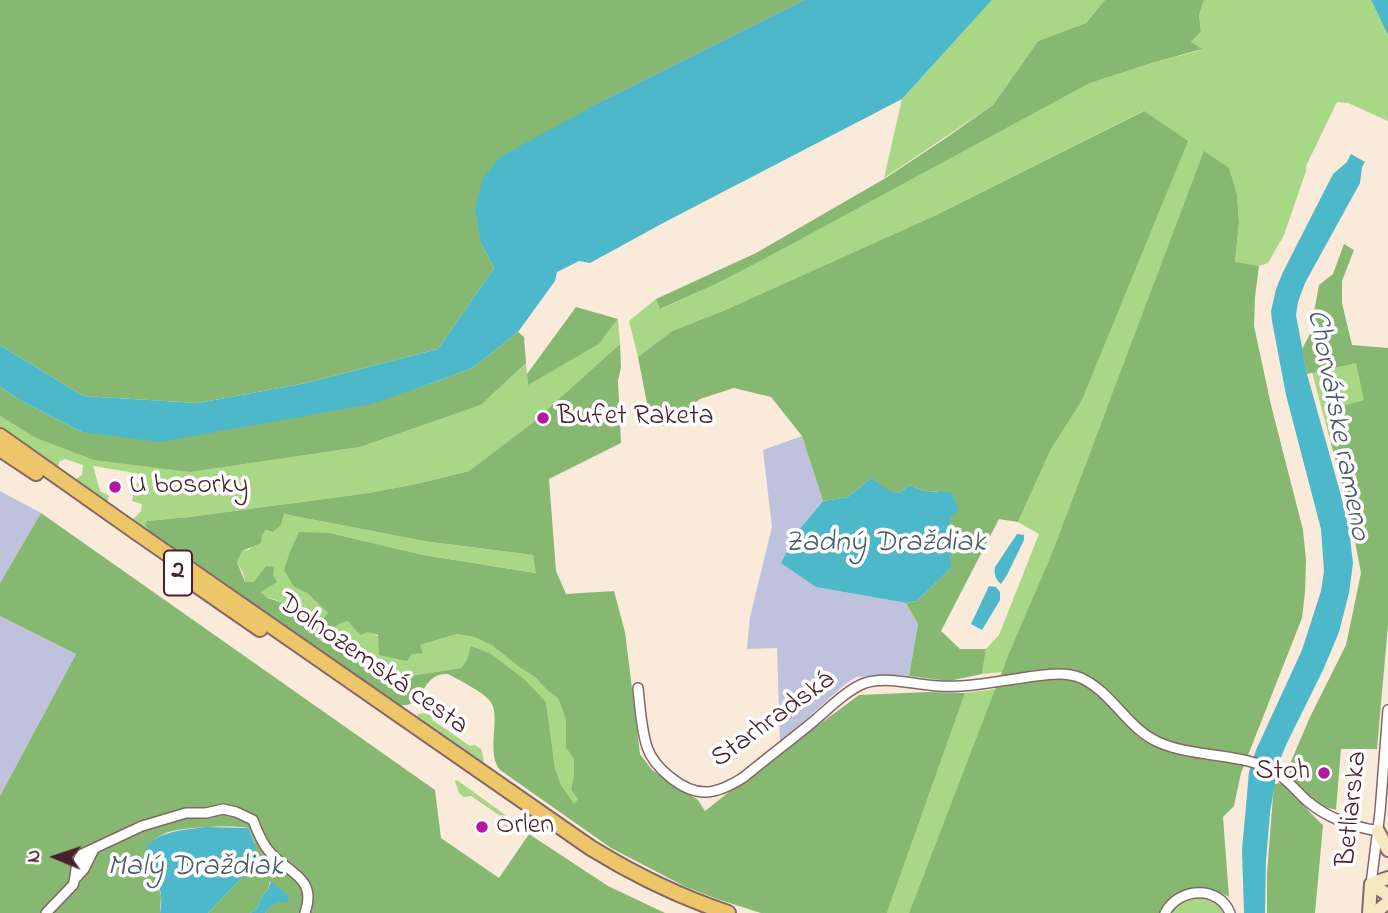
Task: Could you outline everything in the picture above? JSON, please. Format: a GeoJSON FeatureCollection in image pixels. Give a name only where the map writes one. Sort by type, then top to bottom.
{"type":"FeatureCollection","features":[{"type":"Feature","properties":{"kind":"main road","name":"Dolnozemská cesta"},"geometry":{"type":"LineString","coordinates":[[0,436],[591,848],[660,886],[729,913]]}},
{"type":"Feature","properties":{"kind":"main road","name":"Dolnozemská cesta"},"geometry":{"type":"LineString","coordinates":[[0,449],[567,843],[627,879],[702,913]]}},
{"type":"Feature","properties":{"kind":"street","name":"Starhradská"},"geometry":{"type":"LineString","coordinates":[[638,688],[644,732],[655,762],[681,786],[698,792],[712,792],[728,787],[795,737],[845,695],[865,683],[888,681],[942,686],[1056,674],[1079,678],[1098,689],[1156,741],[1175,748],[1248,760],[1271,769],[1284,777],[1306,800],[1337,821],[1378,831]]}},
{"type":"Feature","properties":{"kind":"street","name":"Betliarska"},"geometry":{"type":"LineString","coordinates":[[1369,913],[1388,710]]}},
{"type":"Feature","properties":{"kind":"street"},"geometry":{"type":"LineString","coordinates":[[46,913],[67,892],[75,879],[77,860],[82,854],[142,827],[186,813],[206,813],[223,809],[253,820],[258,834],[270,852],[303,880],[307,888],[308,905],[305,913]]}},
{"type":"Feature","properties":{"kind":"street"},"geometry":{"type":"LineString","coordinates":[[1378,831],[1388,850]]}},
{"type":"Feature","properties":{"kind":"street"},"geometry":{"type":"LineString","coordinates":[[1371,884],[1388,878]]}},
{"type":"Feature","properties":{"kind":"street"},"geometry":{"type":"LineString","coordinates":[[1371,884],[1388,895]]}},
{"type":"Feature","properties":{"kind":"street"},"geometry":{"type":"LineString","coordinates":[[1165,913],[1176,899],[1197,893],[1221,900],[1230,913]]}},
{"type":"Feature","properties":{"kind":"street"},"geometry":{"type":"LineString","coordinates":[[1376,913],[1388,902]]}},
{"type":"Feature","properties":{"kind":"shaded area"},"geometry":{"type":"Polygon","coordinates":[[[802,436],[823,501],[798,531],[816,587],[906,603],[918,624],[909,676],[856,677],[780,743],[777,648],[747,649],[750,617],[772,527],[763,450],[802,436]]]}},
{"type":"Feature","properties":{"kind":"shaded area"},"geometry":{"type":"Polygon","coordinates":[[[0,491],[41,513],[0,583],[0,491]]]}},
{"type":"Feature","properties":{"kind":"shaded area"},"geometry":{"type":"Polygon","coordinates":[[[0,616],[76,654],[0,796],[0,616]]]}},
{"type":"Feature","properties":{"kind":"green space"},"geometry":{"type":"Polygon","coordinates":[[[0,0],[804,0],[606,99],[481,243],[494,268],[438,349],[306,383],[198,403],[83,396],[0,345],[0,0]]]}},
{"type":"Feature","properties":{"kind":"green space"},"geometry":{"type":"Polygon","coordinates":[[[992,0],[1105,0],[1086,23],[1038,41],[993,105],[884,178],[902,99],[992,0]]]}},
{"type":"Feature","properties":{"kind":"green space"},"geometry":{"type":"Polygon","coordinates":[[[1105,0],[1204,0],[1199,15],[1201,32],[1191,42],[1202,49],[1090,83],[760,261],[660,309],[656,299],[756,253],[884,179],[943,140],[993,105],[1038,41],[1086,23],[1105,0]]]}},
{"type":"Feature","properties":{"kind":"green space"},"geometry":{"type":"Polygon","coordinates":[[[1204,0],[1371,0],[1388,35],[1388,121],[1348,103],[1337,102],[1306,166],[1284,235],[1268,263],[1259,266],[1235,263],[1239,222],[1237,195],[1228,168],[1106,410],[1052,553],[1002,672],[982,674],[986,649],[999,635],[1039,534],[1018,522],[1051,449],[1081,402],[1143,111],[934,216],[723,311],[672,331],[638,357],[629,321],[656,299],[661,309],[716,284],[1090,83],[1201,50],[1191,42],[1201,32],[1199,15],[1204,0]]]}},
{"type":"Feature","properties":{"kind":"green space"},"geometry":{"type":"Polygon","coordinates":[[[1144,111],[1188,141],[1081,402],[1051,449],[1018,522],[999,519],[941,631],[960,649],[986,649],[982,674],[949,681],[909,676],[918,624],[906,603],[917,601],[951,568],[950,518],[937,491],[924,491],[910,485],[899,493],[890,492],[871,478],[848,497],[823,501],[802,436],[771,397],[734,388],[700,399],[665,426],[651,424],[638,357],[672,331],[723,311],[934,216],[1144,111]]]}},
{"type":"Feature","properties":{"kind":"green space"},"geometry":{"type":"Polygon","coordinates":[[[1204,151],[1229,168],[1237,195],[1239,222],[1235,262],[1259,266],[1254,326],[1303,530],[1306,560],[1302,618],[1241,773],[1234,806],[1223,817],[1229,897],[1209,889],[1190,888],[1173,896],[1160,913],[909,913],[1008,656],[1052,553],[1204,151]]]}},
{"type":"Feature","properties":{"kind":"green space"},"geometry":{"type":"Polygon","coordinates":[[[1344,244],[1354,250],[1342,281],[1342,303],[1352,345],[1388,348],[1388,625],[1377,749],[1341,749],[1336,810],[1319,805],[1286,773],[1346,645],[1361,573],[1348,505],[1329,436],[1350,430],[1343,406],[1364,400],[1356,363],[1307,374],[1302,349],[1310,334],[1319,285],[1333,274],[1344,244]]]}},
{"type":"Feature","properties":{"kind":"green space"},"geometry":{"type":"Polygon","coordinates":[[[576,307],[618,319],[599,344],[528,385],[527,374],[576,307]]]}},
{"type":"Feature","properties":{"kind":"green space"},"geometry":{"type":"Polygon","coordinates":[[[618,319],[620,344],[531,424],[469,471],[369,493],[147,521],[145,525],[150,532],[132,520],[141,511],[142,504],[132,501],[141,474],[93,466],[100,491],[109,496],[107,502],[75,480],[82,475],[83,465],[65,459],[59,462],[58,469],[0,428],[0,416],[34,437],[189,472],[360,447],[481,405],[526,363],[528,384],[599,344],[618,319]]]}},
{"type":"Feature","properties":{"kind":"green space"},"geometry":{"type":"Polygon","coordinates":[[[518,332],[524,337],[526,363],[481,405],[360,447],[190,472],[94,460],[34,437],[0,416],[0,387],[82,432],[371,403],[474,367],[518,332]]]}},
{"type":"Feature","properties":{"kind":"green space"},"geometry":{"type":"Polygon","coordinates":[[[620,344],[621,367],[618,381],[621,443],[549,479],[556,571],[566,594],[614,591],[625,632],[640,754],[652,770],[698,800],[705,811],[859,695],[965,693],[887,913],[761,913],[684,886],[611,848],[500,770],[494,754],[493,707],[490,701],[471,686],[448,674],[439,675],[432,678],[415,701],[400,705],[177,552],[150,532],[145,525],[147,521],[369,493],[469,471],[531,424],[620,344]],[[284,514],[281,525],[273,532],[266,530],[261,543],[242,551],[237,562],[245,582],[254,582],[266,566],[274,567],[273,575],[277,582],[261,592],[299,612],[301,620],[317,628],[319,632],[315,636],[324,643],[339,644],[347,648],[349,660],[379,667],[377,675],[382,677],[385,683],[392,679],[461,668],[467,660],[471,646],[491,654],[525,680],[546,702],[555,768],[561,785],[574,804],[578,799],[571,790],[574,759],[566,748],[566,720],[558,698],[535,677],[493,646],[474,637],[457,634],[420,645],[423,653],[412,654],[407,661],[379,655],[378,635],[368,632],[360,635],[348,621],[331,629],[321,621],[328,613],[307,593],[294,587],[284,570],[299,532],[330,533],[423,555],[536,573],[533,555],[424,541],[284,514]]]}},
{"type":"Feature","properties":{"kind":"green space"},"geometry":{"type":"Polygon","coordinates":[[[1356,362],[1365,400],[1350,430],[1329,436],[1312,372],[1356,362]]]}},
{"type":"Feature","properties":{"kind":"green space"},"geometry":{"type":"Polygon","coordinates":[[[41,513],[435,790],[441,838],[499,878],[529,834],[608,886],[665,913],[265,913],[275,903],[288,901],[270,881],[257,909],[250,913],[208,913],[255,864],[255,843],[248,828],[230,827],[173,831],[158,837],[149,845],[144,856],[156,877],[161,896],[160,913],[0,913],[0,796],[76,654],[0,616],[0,583],[41,513]]]}},
{"type":"Feature","properties":{"kind":"green space"},"geometry":{"type":"Polygon","coordinates":[[[284,514],[424,541],[533,555],[537,573],[423,555],[330,533],[290,579],[294,587],[307,593],[328,613],[322,622],[339,624],[348,621],[412,654],[420,645],[457,634],[474,637],[493,646],[535,677],[558,698],[566,720],[566,748],[574,759],[571,790],[578,799],[574,805],[561,785],[555,768],[546,702],[491,654],[467,660],[461,668],[392,679],[385,683],[377,675],[379,668],[349,660],[330,643],[315,636],[306,627],[299,612],[265,597],[254,582],[245,582],[237,562],[242,551],[249,550],[266,530],[273,532],[281,525],[284,514]]]}},
{"type":"Feature","properties":{"kind":"green space"},"geometry":{"type":"Polygon","coordinates":[[[996,689],[909,913],[887,913],[965,693],[996,689]]]}},
{"type":"Feature","properties":{"kind":"green space"},"geometry":{"type":"Polygon","coordinates":[[[418,714],[437,717],[431,719],[470,746],[475,745],[481,749],[484,760],[482,763],[417,718],[418,714]]]}},
{"type":"Feature","properties":{"kind":"green space"},"geometry":{"type":"Polygon","coordinates":[[[455,781],[522,827],[509,829],[504,825],[509,822],[471,796],[464,797],[459,793],[455,781]]]}},
{"type":"Feature","properties":{"kind":"green space"},"geometry":{"type":"Polygon","coordinates":[[[1282,783],[1323,825],[1315,913],[1267,913],[1267,873],[1274,784],[1282,783]]]}},
{"type":"Feature","properties":{"kind":"green space"},"geometry":{"type":"Polygon","coordinates":[[[1199,897],[1221,906],[1226,913],[1170,913],[1183,899],[1199,897]]]}},
{"type":"Feature","properties":{"kind":"water"},"geometry":{"type":"Polygon","coordinates":[[[804,0],[992,0],[902,99],[590,263],[579,261],[557,272],[555,281],[518,332],[474,367],[371,404],[160,442],[82,432],[0,387],[0,345],[83,396],[198,403],[306,383],[438,349],[494,268],[481,243],[475,209],[483,178],[500,157],[606,99],[804,0]]]}},
{"type":"Feature","properties":{"kind":"water"},"geometry":{"type":"Polygon","coordinates":[[[1371,0],[1388,0],[1388,35],[1371,0]]]}},
{"type":"Feature","properties":{"kind":"water","name":"Chorvátske rameno"},"geometry":{"type":"Polygon","coordinates":[[[1351,154],[1365,162],[1360,183],[1305,283],[1296,315],[1307,374],[1349,529],[1353,563],[1349,593],[1339,632],[1278,764],[1270,813],[1265,913],[1244,913],[1242,850],[1249,772],[1256,750],[1302,650],[1321,591],[1324,571],[1321,529],[1286,395],[1271,311],[1283,272],[1333,174],[1347,162],[1351,154]]]}},
{"type":"Feature","properties":{"kind":"water","name":"Zadný Draždiak"},"geometry":{"type":"Polygon","coordinates":[[[871,478],[890,491],[899,493],[910,485],[924,491],[951,492],[959,509],[950,518],[951,568],[917,601],[906,603],[816,587],[781,563],[798,531],[823,501],[848,497],[871,478]]]}},
{"type":"Feature","properties":{"kind":"water"},"geometry":{"type":"Polygon","coordinates":[[[1017,534],[1024,535],[1024,540],[1001,584],[995,576],[995,567],[1017,534]]]}},
{"type":"Feature","properties":{"kind":"water"},"geometry":{"type":"Polygon","coordinates":[[[989,586],[996,587],[1000,592],[1000,600],[982,630],[971,624],[989,586]]]}},
{"type":"Feature","properties":{"kind":"water","name":"Malý Draždiak"},"geometry":{"type":"Polygon","coordinates":[[[205,827],[248,828],[255,844],[255,864],[208,913],[160,913],[160,890],[144,857],[146,848],[151,842],[168,833],[205,827]]]}},
{"type":"Feature","properties":{"kind":"water","name":"Malý Draždiak"},"geometry":{"type":"Polygon","coordinates":[[[271,881],[289,896],[288,902],[275,904],[265,913],[250,913],[257,909],[271,881]]]}},
{"type":"Feature","properties":{"kind":"place","name":"Bufet Raketa"},"geometry":{"type":"Point","coordinates":[543,418]}},
{"type":"Feature","properties":{"kind":"place","name":"U bosorky"},"geometry":{"type":"Point","coordinates":[115,487]}},
{"type":"Feature","properties":{"kind":"place","name":"Stoh"},"geometry":{"type":"Point","coordinates":[1324,773]}},
{"type":"Feature","properties":{"kind":"place","name":"Orlen"},"geometry":{"type":"Point","coordinates":[482,827]}}]}
